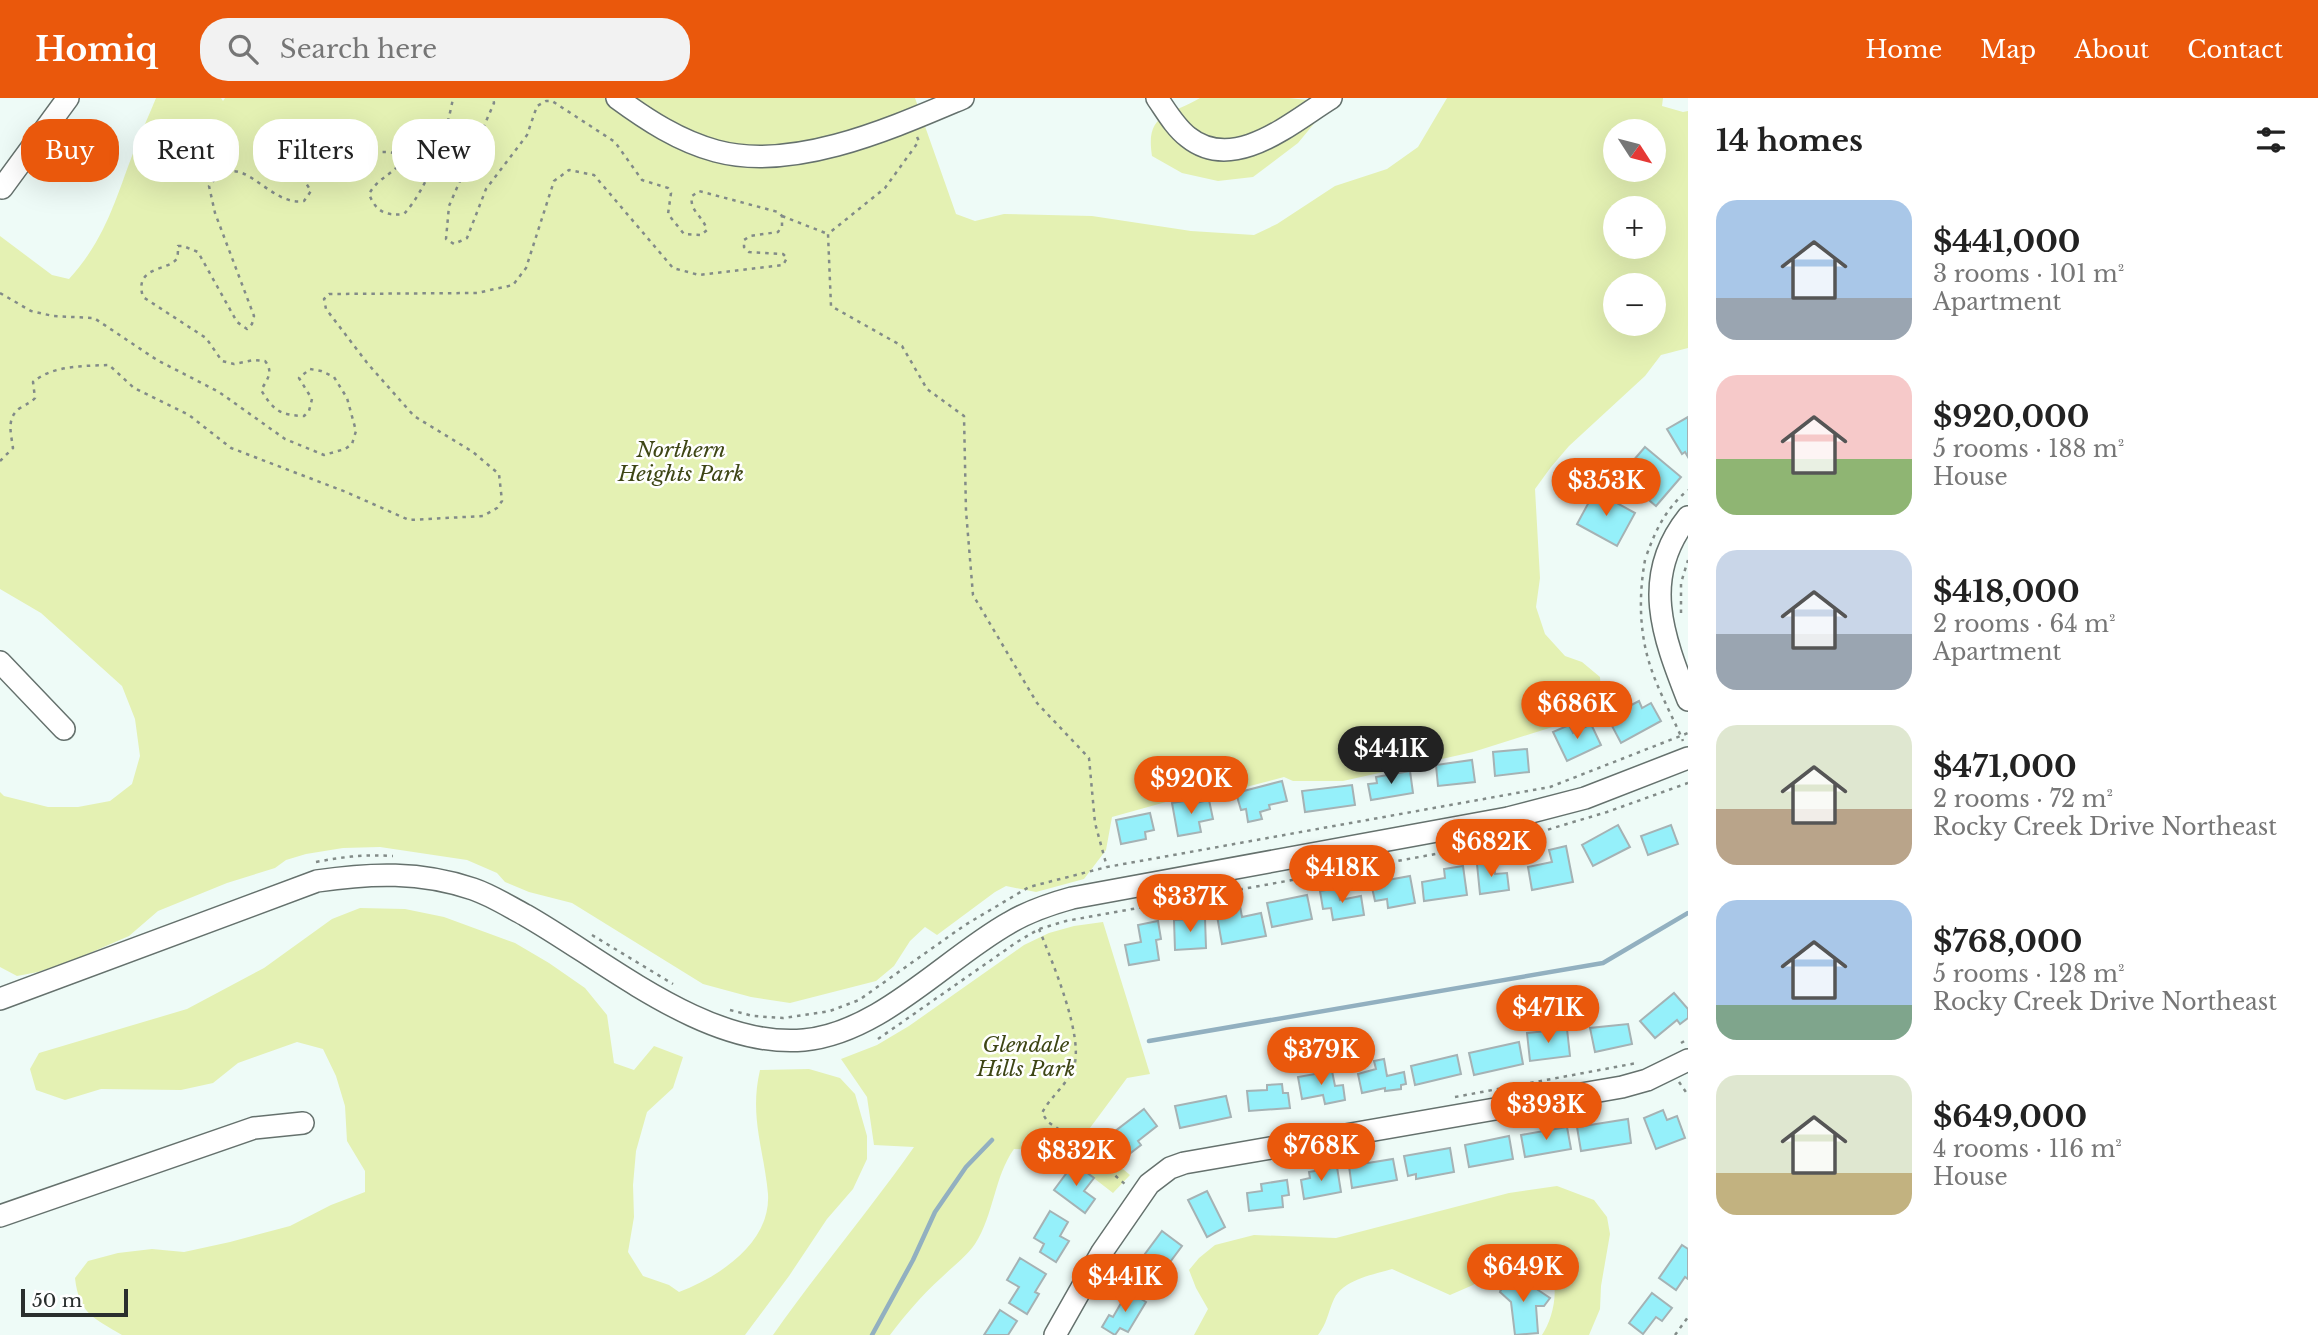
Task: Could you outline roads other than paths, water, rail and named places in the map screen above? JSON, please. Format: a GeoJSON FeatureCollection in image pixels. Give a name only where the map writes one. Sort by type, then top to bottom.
{"type":"FeatureCollection","features":[{"type":"Feature","properties":{"kind":"street"},"geometry":{"type":"LineString","coordinates":[[2,188],[68,98]]}},
{"type":"Feature","properties":{"kind":"street"},"geometry":{"type":"LineString","coordinates":[[617,98],[664,129],[690,142],[716,151],[768,156],[804,152],[859,137],[963,98]]}},
{"type":"Feature","properties":{"kind":"street"},"geometry":{"type":"LineString","coordinates":[[1157,98],[1188,137],[1206,148],[1228,150],[1247,147],[1268,137],[1331,98]]}},
{"type":"Feature","properties":{"kind":"street"},"geometry":{"type":"LineString","coordinates":[[1688,517],[1673,537],[1665,562],[1660,587],[1660,612],[1670,652],[1688,700]]}},
{"type":"Feature","properties":{"kind":"street"},"geometry":{"type":"LineString","coordinates":[[0,662],[64,729]]}},
{"type":"Feature","properties":{"kind":"street"},"geometry":{"type":"LineString","coordinates":[[0,999],[317,881],[349,875],[389,874],[421,876],[475,890],[545,927],[664,1001],[722,1029],[781,1041],[808,1040],[868,1019],[1007,924],[1045,905],[1086,895],[1508,818],[1585,798],[1688,758]]}},
{"type":"Feature","properties":{"kind":"street"},"geometry":{"type":"LineString","coordinates":[[1055,1335],[1102,1252],[1136,1201],[1149,1184],[1170,1168],[1198,1160],[1622,1087],[1647,1080],[1688,1060]]}},
{"type":"Feature","properties":{"kind":"street"},"geometry":{"type":"LineString","coordinates":[[0,1216],[254,1128],[303,1123]]}},
{"type":"Feature","properties":{"kind":"waterway"},"geometry":{"type":"LineString","coordinates":[[1149,1041],[1603,963],[1688,913]]}},
{"type":"Feature","properties":{"kind":"waterway"},"geometry":{"type":"LineString","coordinates":[[872,1335],[913,1260],[935,1212],[966,1167],[992,1140]]}},
{"type":"Feature","properties":{"kind":"park label","name":"Northern Heights Park"},"geometry":{"type":"Point","coordinates":[681,462]}},
{"type":"Feature","properties":{"kind":"park label","name":"Glendale Hills Park"},"geometry":{"type":"Point","coordinates":[1026,1057]}}]}
